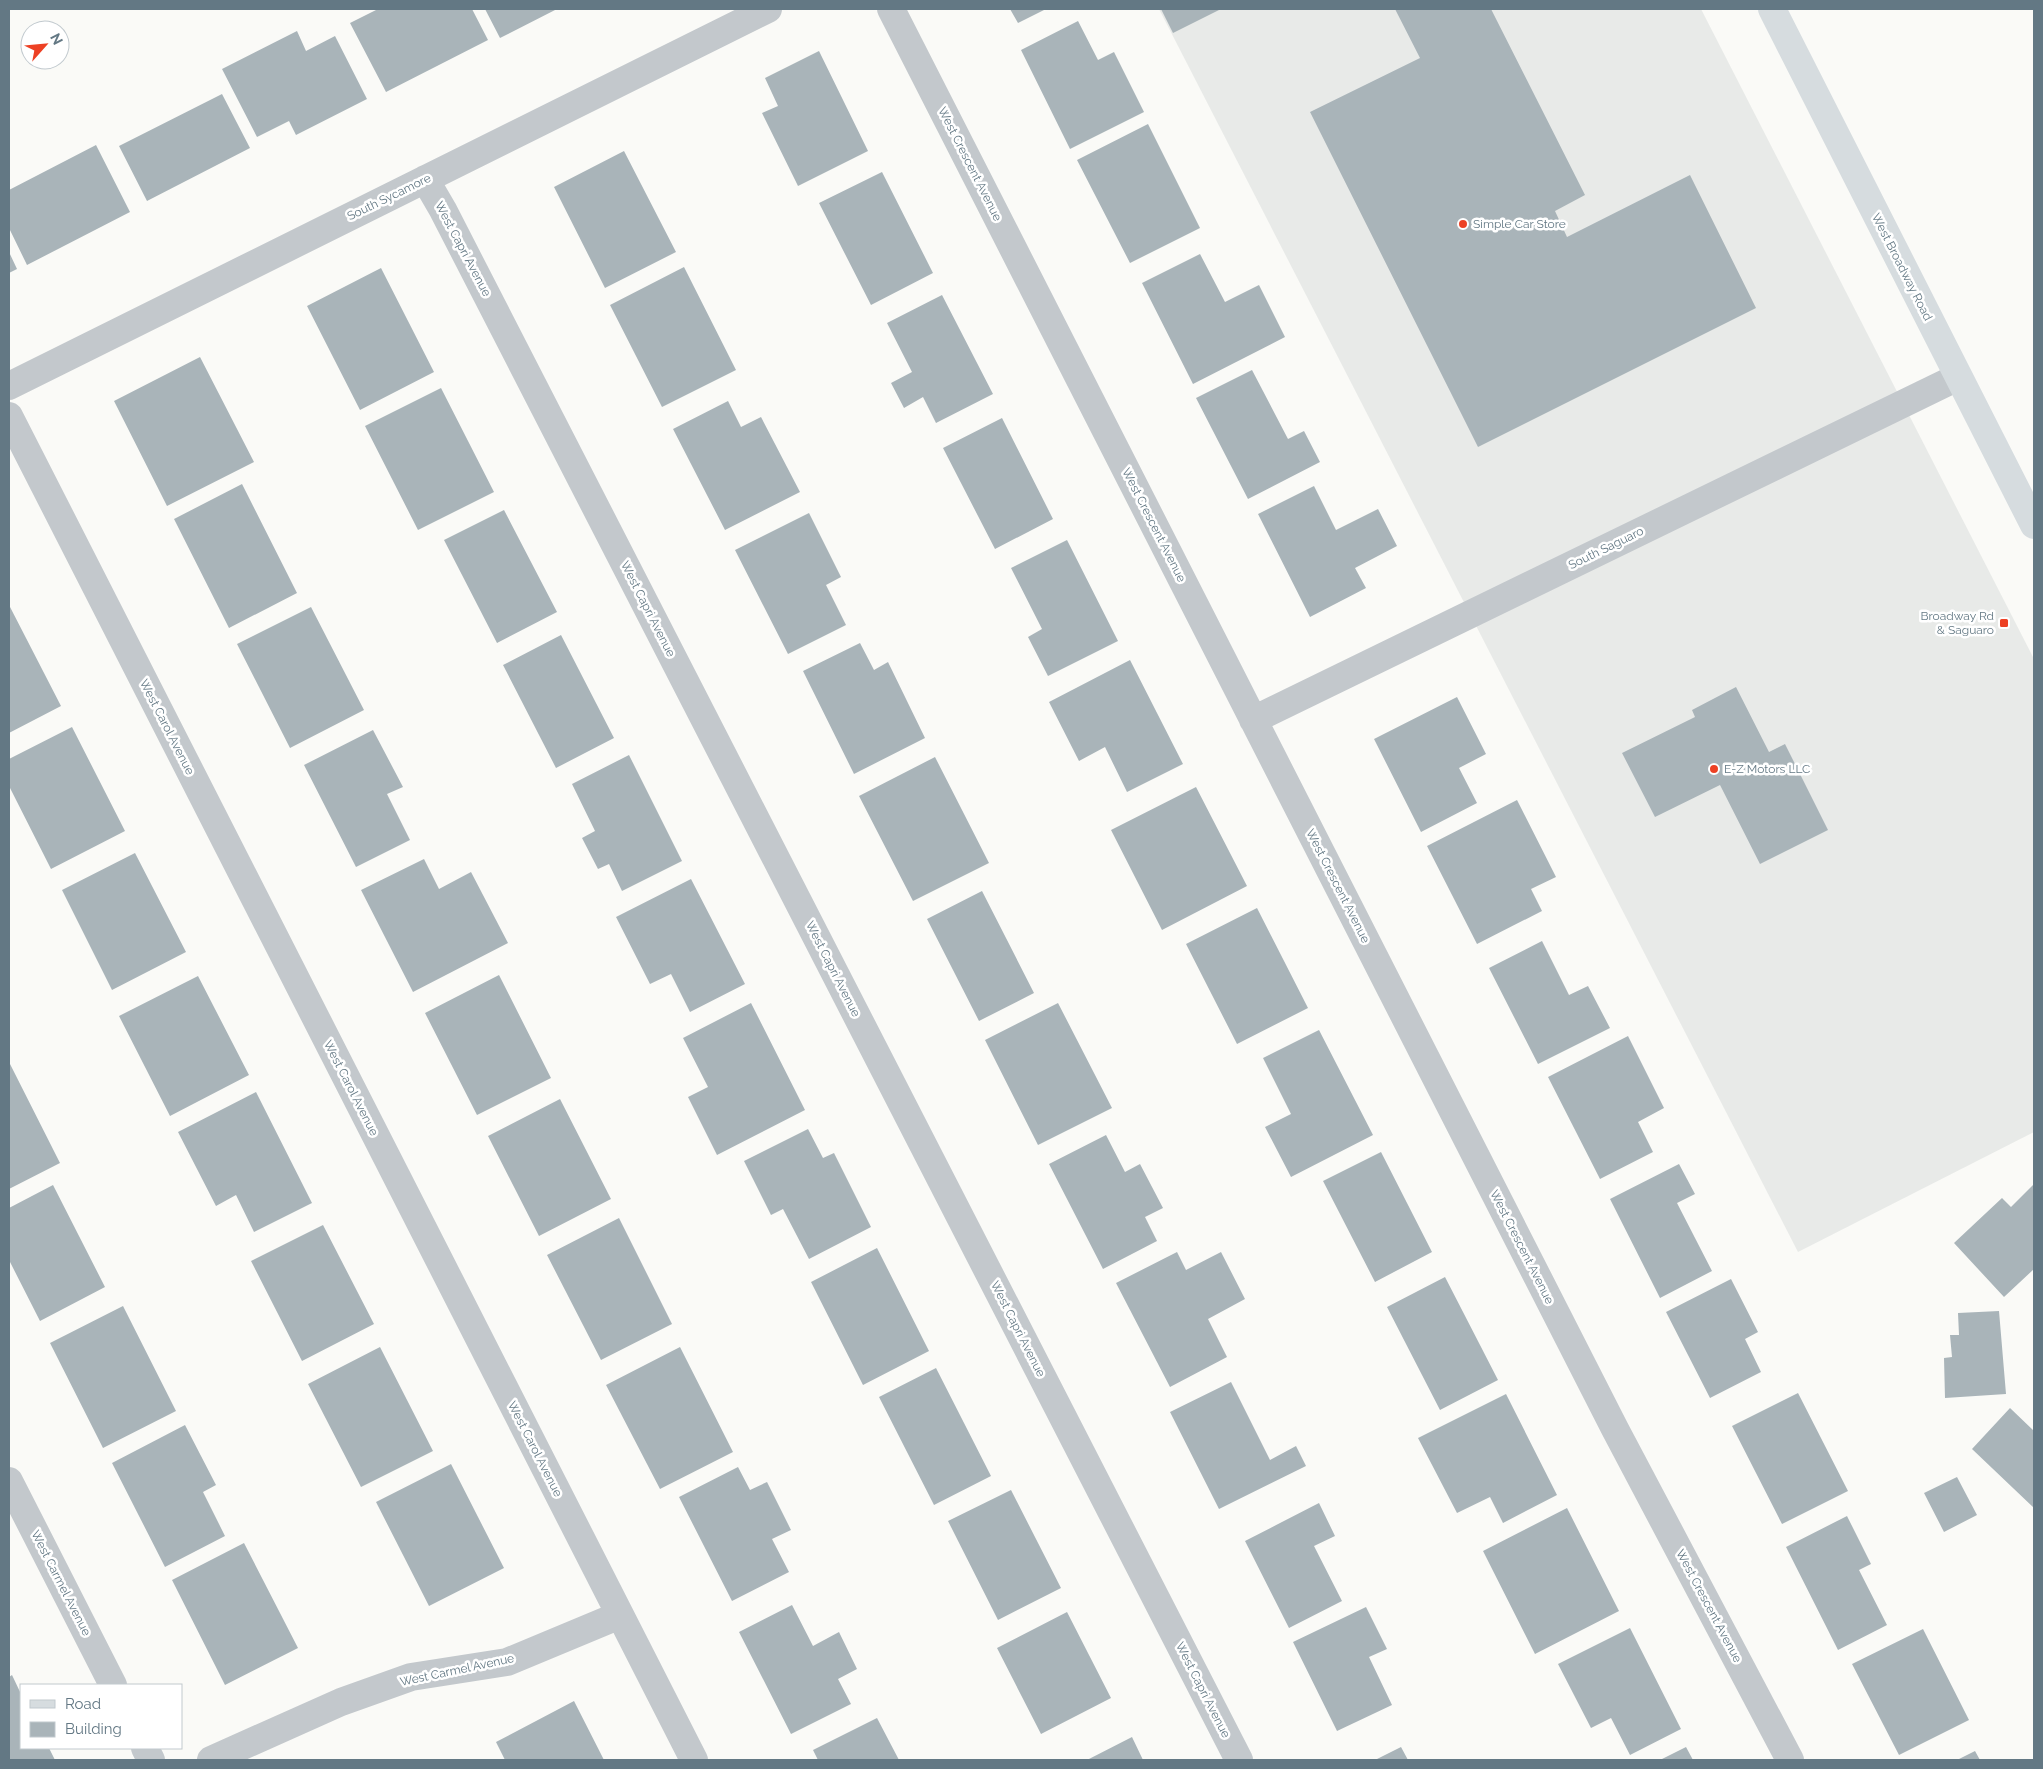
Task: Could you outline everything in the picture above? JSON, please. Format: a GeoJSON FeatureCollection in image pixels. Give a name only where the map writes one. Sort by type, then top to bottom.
{"type":"FeatureCollection","features":[{"type":"Feature","properties":{"kind":"main road","name":"West Broadway Road"},"geometry":{"type":"LineString","coordinates":[[1772,9],[2034,525]]}},
{"type":"Feature","properties":{"kind":"street","name":"South Sycamore"},"geometry":{"type":"LineString","coordinates":[[9,386],[768,9]]}},
{"type":"Feature","properties":{"kind":"street","name":"West Crescent Avenue"},"geometry":{"type":"LineString","coordinates":[[891,9],[1615,1429],[1790,1760]]}},
{"type":"Feature","properties":{"kind":"street","name":"West Capri Avenue"},"geometry":{"type":"LineString","coordinates":[[425,179],[443,210],[1239,1760]]}},
{"type":"Feature","properties":{"kind":"street","name":"South Saguaro"},"geometry":{"type":"LineString","coordinates":[[1253,720],[1958,377]]}},
{"type":"Feature","properties":{"kind":"street","name":"West Carol Avenue"},"geometry":{"type":"LineString","coordinates":[[9,416],[694,1760]]}},
{"type":"Feature","properties":{"kind":"street","name":"West Carmel Avenue"},"geometry":{"type":"LineString","coordinates":[[9,1481],[112,1684]]}},
{"type":"Feature","properties":{"kind":"street","name":"West Carmel Avenue"},"geometry":{"type":"LineString","coordinates":[[211,1760],[341,1702],[411,1677],[507,1662],[620,1615]]}},
{"type":"Feature","properties":{"kind":"shaded area"},"geometry":{"type":"Polygon","coordinates":[[[1159,9],[1701,9],[2034,659],[2034,1132],[1798,1252],[1159,9]]]}},
{"type":"Feature","properties":{"kind":"building"},"geometry":{"type":"Polygon","coordinates":[[[378,9],[472,9],[488,40],[386,92],[350,23],[378,9]]]}},
{"type":"Feature","properties":{"kind":"building"},"geometry":{"type":"Polygon","coordinates":[[[485,9],[557,9],[500,38],[485,9]]]}},
{"type":"Feature","properties":{"kind":"building"},"geometry":{"type":"Polygon","coordinates":[[[1010,9],[1046,9],[1018,23],[1010,9]]]}},
{"type":"Feature","properties":{"kind":"building"},"geometry":{"type":"Polygon","coordinates":[[[1161,9],[1221,9],[1173,33],[1161,9]]]}},
{"type":"Feature","properties":{"kind":"building","name":"Simple Car Store"},"geometry":{"type":"Polygon","coordinates":[[[1395,9],[1491,9],[1585,195],[1555,211],[1567,237],[1690,175],[1756,308],[1478,447],[1310,112],[1420,58],[1395,9]]]}},
{"type":"Feature","properties":{"kind":"building"},"geometry":{"type":"Polygon","coordinates":[[[1078,21],[1098,60],[1114,52],[1144,112],[1070,149],[1021,50],[1078,21]]]}},
{"type":"Feature","properties":{"kind":"building"},"geometry":{"type":"Polygon","coordinates":[[[297,31],[306,51],[335,36],[367,99],[296,135],[289,121],[257,137],[222,69],[297,31]]]}},
{"type":"Feature","properties":{"kind":"building"},"geometry":{"type":"Polygon","coordinates":[[[819,51],[868,151],[798,186],[762,113],[778,106],[765,78],[819,51]]]}},
{"type":"Feature","properties":{"kind":"building"},"geometry":{"type":"Polygon","coordinates":[[[222,94],[250,148],[147,201],[119,146],[222,94]]]}},
{"type":"Feature","properties":{"kind":"building"},"geometry":{"type":"Polygon","coordinates":[[[1148,124],[1200,228],[1130,263],[1077,160],[1148,124]]]}},
{"type":"Feature","properties":{"kind":"building"},"geometry":{"type":"Polygon","coordinates":[[[96,145],[130,212],[27,265],[9,228],[9,190],[96,145]]]}},
{"type":"Feature","properties":{"kind":"building"},"geometry":{"type":"Polygon","coordinates":[[[624,151],[676,252],[605,288],[554,187],[624,151]]]}},
{"type":"Feature","properties":{"kind":"building"},"geometry":{"type":"Polygon","coordinates":[[[882,172],[933,273],[871,305],[819,203],[882,172]]]}},
{"type":"Feature","properties":{"kind":"building"},"geometry":{"type":"Polygon","coordinates":[[[9,252],[17,269],[9,273],[9,252]]]}},
{"type":"Feature","properties":{"kind":"building"},"geometry":{"type":"Polygon","coordinates":[[[1200,254],[1225,302],[1259,285],[1285,337],[1193,384],[1142,283],[1200,254]]]}},
{"type":"Feature","properties":{"kind":"building"},"geometry":{"type":"Polygon","coordinates":[[[684,267],[736,370],[662,407],[610,305],[684,267]]]}},
{"type":"Feature","properties":{"kind":"building"},"geometry":{"type":"Polygon","coordinates":[[[381,268],[434,372],[360,410],[307,306],[381,268]]]}},
{"type":"Feature","properties":{"kind":"building"},"geometry":{"type":"Polygon","coordinates":[[[942,295],[993,394],[936,423],[923,397],[904,408],[891,383],[912,372],[887,323],[942,295]]]}},
{"type":"Feature","properties":{"kind":"building"},"geometry":{"type":"Polygon","coordinates":[[[200,357],[254,462],[167,506],[114,401],[200,357]]]}},
{"type":"Feature","properties":{"kind":"building"},"geometry":{"type":"Polygon","coordinates":[[[1252,370],[1288,439],[1304,431],[1320,462],[1248,499],[1196,398],[1252,370]]]}},
{"type":"Feature","properties":{"kind":"building"},"geometry":{"type":"Polygon","coordinates":[[[441,388],[494,492],[418,530],[365,426],[441,388]]]}},
{"type":"Feature","properties":{"kind":"building"},"geometry":{"type":"Polygon","coordinates":[[[728,401],[741,427],[761,417],[800,492],[725,530],[673,429],[728,401]]]}},
{"type":"Feature","properties":{"kind":"building"},"geometry":{"type":"Polygon","coordinates":[[[1002,418],[1053,519],[995,549],[943,448],[1002,418]]]}},
{"type":"Feature","properties":{"kind":"building"},"geometry":{"type":"Polygon","coordinates":[[[242,484],[297,593],[229,628],[174,519],[242,484]]]}},
{"type":"Feature","properties":{"kind":"building"},"geometry":{"type":"Polygon","coordinates":[[[1314,486],[1336,530],[1378,509],[1397,546],[1355,568],[1366,588],[1310,617],[1258,514],[1314,486]]]}},
{"type":"Feature","properties":{"kind":"building"},"geometry":{"type":"Polygon","coordinates":[[[504,510],[557,612],[497,643],[444,540],[504,510]]]}},
{"type":"Feature","properties":{"kind":"building"},"geometry":{"type":"Polygon","coordinates":[[[809,513],[841,577],[826,585],[846,625],[788,654],[735,550],[809,513]]]}},
{"type":"Feature","properties":{"kind":"building"},"geometry":{"type":"Polygon","coordinates":[[[1067,540],[1118,641],[1048,676],[1028,637],[1042,629],[1011,568],[1067,540]]]}},
{"type":"Feature","properties":{"kind":"building"},"geometry":{"type":"Polygon","coordinates":[[[9,605],[61,706],[9,733],[9,605]]]}},
{"type":"Feature","properties":{"kind":"building"},"geometry":{"type":"Polygon","coordinates":[[[311,607],[364,710],[290,748],[237,644],[311,607]]]}},
{"type":"Feature","properties":{"kind":"building"},"geometry":{"type":"Polygon","coordinates":[[[561,635],[614,738],[556,768],[503,665],[561,635]]]}},
{"type":"Feature","properties":{"kind":"building"},"geometry":{"type":"Polygon","coordinates":[[[860,643],[874,670],[888,662],[925,738],[854,774],[803,671],[860,643]]]}},
{"type":"Feature","properties":{"kind":"building"},"geometry":{"type":"Polygon","coordinates":[[[1130,660],[1183,764],[1127,792],[1105,747],[1079,761],[1049,702],[1130,660]]]}},
{"type":"Feature","properties":{"kind":"building","name":"E-Z Motors LLC"},"geometry":{"type":"Polygon","coordinates":[[[1736,687],[1769,752],[1785,744],[1828,830],[1760,864],[1720,785],[1655,817],[1622,753],[1695,717],[1692,710],[1736,687]]]}},
{"type":"Feature","properties":{"kind":"building"},"geometry":{"type":"Polygon","coordinates":[[[1457,697],[1486,754],[1459,768],[1477,803],[1421,832],[1374,739],[1457,697]]]}},
{"type":"Feature","properties":{"kind":"building"},"geometry":{"type":"Polygon","coordinates":[[[72,727],[125,831],[51,869],[9,786],[9,759],[72,727]]]}},
{"type":"Feature","properties":{"kind":"building"},"geometry":{"type":"Polygon","coordinates":[[[373,730],[403,787],[387,794],[410,840],[356,867],[304,765],[373,730]]]}},
{"type":"Feature","properties":{"kind":"building"},"geometry":{"type":"Polygon","coordinates":[[[629,755],[682,861],[622,891],[609,864],[598,869],[582,838],[595,831],[572,784],[629,755]]]}},
{"type":"Feature","properties":{"kind":"building"},"geometry":{"type":"Polygon","coordinates":[[[935,757],[989,863],[913,901],[859,796],[935,757]]]}},
{"type":"Feature","properties":{"kind":"building"},"geometry":{"type":"Polygon","coordinates":[[[1196,787],[1247,886],[1162,930],[1111,830],[1196,787]]]}},
{"type":"Feature","properties":{"kind":"building"},"geometry":{"type":"Polygon","coordinates":[[[1517,800],[1556,877],[1531,889],[1542,911],[1477,944],[1427,846],[1517,800]]]}},
{"type":"Feature","properties":{"kind":"building"},"geometry":{"type":"Polygon","coordinates":[[[135,853],[186,952],[112,990],[62,890],[135,853]]]}},
{"type":"Feature","properties":{"kind":"building"},"geometry":{"type":"Polygon","coordinates":[[[424,859],[439,889],[471,872],[508,943],[413,992],[361,890],[424,859]]]}},
{"type":"Feature","properties":{"kind":"building"},"geometry":{"type":"Polygon","coordinates":[[[691,879],[745,984],[690,1012],[671,974],[650,984],[616,917],[691,879]]]}},
{"type":"Feature","properties":{"kind":"building"},"geometry":{"type":"Polygon","coordinates":[[[982,891],[1034,993],[979,1021],[927,919],[982,891]]]}},
{"type":"Feature","properties":{"kind":"building"},"geometry":{"type":"Polygon","coordinates":[[[1257,908],[1308,1008],[1237,1044],[1186,944],[1257,908]]]}},
{"type":"Feature","properties":{"kind":"building"},"geometry":{"type":"Polygon","coordinates":[[[1542,941],[1569,995],[1588,986],[1610,1028],[1538,1064],[1489,968],[1542,941]]]}},
{"type":"Feature","properties":{"kind":"building"},"geometry":{"type":"Polygon","coordinates":[[[499,975],[551,1078],[477,1115],[425,1013],[499,975]]]}},
{"type":"Feature","properties":{"kind":"building"},"geometry":{"type":"Polygon","coordinates":[[[198,976],[249,1075],[170,1116],[119,1016],[198,976]]]}},
{"type":"Feature","properties":{"kind":"building"},"geometry":{"type":"Polygon","coordinates":[[[751,1003],[805,1110],[717,1155],[688,1097],[708,1087],[683,1038],[751,1003]]]}},
{"type":"Feature","properties":{"kind":"building"},"geometry":{"type":"Polygon","coordinates":[[[1058,1003],[1112,1108],[1038,1145],[985,1040],[1058,1003]]]}},
{"type":"Feature","properties":{"kind":"building"},"geometry":{"type":"Polygon","coordinates":[[[1319,1030],[1373,1135],[1291,1177],[1265,1127],[1291,1114],[1263,1058],[1319,1030]]]}},
{"type":"Feature","properties":{"kind":"building"},"geometry":{"type":"Polygon","coordinates":[[[1628,1036],[1664,1108],[1638,1122],[1653,1152],[1600,1179],[1548,1077],[1628,1036]]]}},
{"type":"Feature","properties":{"kind":"building"},"geometry":{"type":"Polygon","coordinates":[[[9,1062],[60,1163],[9,1189],[9,1062]]]}},
{"type":"Feature","properties":{"kind":"building"},"geometry":{"type":"Polygon","coordinates":[[[256,1092],[312,1203],[254,1232],[236,1195],[216,1206],[178,1132],[256,1092]]]}},
{"type":"Feature","properties":{"kind":"building"},"geometry":{"type":"Polygon","coordinates":[[[560,1099],[611,1199],[539,1236],[488,1136],[560,1099]]]}},
{"type":"Feature","properties":{"kind":"building"},"geometry":{"type":"Polygon","coordinates":[[[808,1129],[823,1158],[834,1153],[871,1227],[809,1259],[783,1209],[771,1215],[744,1161],[808,1129]]]}},
{"type":"Feature","properties":{"kind":"building"},"geometry":{"type":"Polygon","coordinates":[[[1106,1135],[1125,1172],[1140,1164],[1163,1208],[1145,1217],[1157,1241],[1103,1269],[1049,1164],[1106,1135]]]}},
{"type":"Feature","properties":{"kind":"building"},"geometry":{"type":"Polygon","coordinates":[[[1381,1152],[1432,1252],[1375,1282],[1323,1181],[1381,1152]]]}},
{"type":"Feature","properties":{"kind":"building"},"geometry":{"type":"Polygon","coordinates":[[[1679,1164],[1695,1194],[1677,1203],[1712,1271],[1660,1298],[1610,1199],[1679,1164]]]}},
{"type":"Feature","properties":{"kind":"building"},"geometry":{"type":"Polygon","coordinates":[[[2034,1184],[2034,1269],[2004,1297],[1954,1243],[2002,1198],[2011,1207],[2034,1184]]]}},
{"type":"Feature","properties":{"kind":"building"},"geometry":{"type":"Polygon","coordinates":[[[53,1185],[105,1287],[40,1321],[9,1260],[9,1208],[53,1185]]]}},
{"type":"Feature","properties":{"kind":"building"},"geometry":{"type":"Polygon","coordinates":[[[619,1218],[672,1324],[601,1360],[547,1255],[619,1218]]]}},
{"type":"Feature","properties":{"kind":"building"},"geometry":{"type":"Polygon","coordinates":[[[323,1225],[374,1324],[302,1361],[251,1261],[323,1225]]]}},
{"type":"Feature","properties":{"kind":"building"},"geometry":{"type":"Polygon","coordinates":[[[877,1248],[929,1351],[863,1385],[811,1282],[877,1248]]]}},
{"type":"Feature","properties":{"kind":"building"},"geometry":{"type":"Polygon","coordinates":[[[1177,1252],[1186,1270],[1221,1252],[1245,1299],[1208,1319],[1227,1357],[1170,1387],[1116,1283],[1177,1252]]]}},
{"type":"Feature","properties":{"kind":"building"},"geometry":{"type":"Polygon","coordinates":[[[1445,1277],[1498,1380],[1440,1410],[1387,1307],[1445,1277]]]}},
{"type":"Feature","properties":{"kind":"building"},"geometry":{"type":"Polygon","coordinates":[[[1731,1279],[1758,1332],[1745,1339],[1761,1372],[1710,1398],[1666,1312],[1731,1279]]]}},
{"type":"Feature","properties":{"kind":"building"},"geometry":{"type":"Polygon","coordinates":[[[123,1306],[176,1411],[103,1448],[50,1343],[123,1306]]]}},
{"type":"Feature","properties":{"kind":"building"},"geometry":{"type":"Polygon","coordinates":[[[1999,1311],[2006,1394],[1945,1398],[1944,1358],[1952,1357],[1950,1335],[1959,1335],[1958,1313],[1999,1311]]]}},
{"type":"Feature","properties":{"kind":"building"},"geometry":{"type":"Polygon","coordinates":[[[380,1347],[433,1451],[361,1487],[308,1384],[380,1347]]]}},
{"type":"Feature","properties":{"kind":"building"},"geometry":{"type":"Polygon","coordinates":[[[680,1347],[733,1452],[660,1489],[606,1385],[680,1347]]]}},
{"type":"Feature","properties":{"kind":"building"},"geometry":{"type":"Polygon","coordinates":[[[936,1368],[991,1476],[934,1505],[879,1397],[936,1368]]]}},
{"type":"Feature","properties":{"kind":"building"},"geometry":{"type":"Polygon","coordinates":[[[1231,1382],[1270,1460],[1296,1446],[1306,1466],[1219,1509],[1170,1412],[1231,1382]]]}},
{"type":"Feature","properties":{"kind":"building"},"geometry":{"type":"Polygon","coordinates":[[[1798,1393],[1848,1491],[1782,1524],[1732,1426],[1798,1393]]]}},
{"type":"Feature","properties":{"kind":"building"},"geometry":{"type":"Polygon","coordinates":[[[1506,1394],[1557,1495],[1503,1523],[1490,1497],[1457,1513],[1418,1438],[1506,1394]]]}},
{"type":"Feature","properties":{"kind":"building"},"geometry":{"type":"Polygon","coordinates":[[[2010,1408],[2034,1431],[2034,1508],[1972,1449],[2010,1408]]]}},
{"type":"Feature","properties":{"kind":"building"},"geometry":{"type":"Polygon","coordinates":[[[185,1425],[216,1485],[203,1492],[225,1536],[165,1567],[112,1463],[185,1425]]]}},
{"type":"Feature","properties":{"kind":"building"},"geometry":{"type":"Polygon","coordinates":[[[451,1464],[504,1568],[429,1606],[376,1502],[451,1464]]]}},
{"type":"Feature","properties":{"kind":"building"},"geometry":{"type":"Polygon","coordinates":[[[738,1467],[750,1490],[767,1482],[791,1530],[772,1539],[789,1572],[732,1601],[679,1497],[738,1467]]]}},
{"type":"Feature","properties":{"kind":"building"},"geometry":{"type":"Polygon","coordinates":[[[1957,1477],[1977,1515],[1944,1532],[1924,1493],[1957,1477]]]}},
{"type":"Feature","properties":{"kind":"building"},"geometry":{"type":"Polygon","coordinates":[[[1011,1490],[1061,1588],[998,1620],[948,1521],[1011,1490]]]}},
{"type":"Feature","properties":{"kind":"building"},"geometry":{"type":"Polygon","coordinates":[[[1319,1503],[1335,1536],[1314,1546],[1342,1601],[1289,1628],[1245,1541],[1319,1503]]]}},
{"type":"Feature","properties":{"kind":"building"},"geometry":{"type":"Polygon","coordinates":[[[1567,1508],[1619,1611],[1535,1654],[1483,1551],[1567,1508]]]}},
{"type":"Feature","properties":{"kind":"building"},"geometry":{"type":"Polygon","coordinates":[[[1847,1516],[1871,1564],[1859,1570],[1887,1625],[1838,1650],[1786,1547],[1847,1516]]]}},
{"type":"Feature","properties":{"kind":"building"},"geometry":{"type":"Polygon","coordinates":[[[244,1543],[298,1648],[225,1685],[172,1580],[244,1543]]]}},
{"type":"Feature","properties":{"kind":"building"},"geometry":{"type":"Polygon","coordinates":[[[792,1605],[813,1646],[839,1632],[857,1669],[838,1679],[851,1704],[791,1734],[739,1632],[792,1605]]]}},
{"type":"Feature","properties":{"kind":"building"},"geometry":{"type":"Polygon","coordinates":[[[1366,1607],[1387,1649],[1369,1657],[1392,1705],[1337,1731],[1293,1642],[1366,1607]]]}},
{"type":"Feature","properties":{"kind":"building"},"geometry":{"type":"Polygon","coordinates":[[[1067,1612],[1111,1698],[1041,1734],[997,1648],[1067,1612]]]}},
{"type":"Feature","properties":{"kind":"building"},"geometry":{"type":"Polygon","coordinates":[[[1630,1628],[1681,1729],[1630,1755],[1611,1718],[1591,1728],[1558,1664],[1630,1628]]]}},
{"type":"Feature","properties":{"kind":"building"},"geometry":{"type":"Polygon","coordinates":[[[1923,1629],[1969,1720],[1899,1755],[1852,1664],[1923,1629]]]}},
{"type":"Feature","properties":{"kind":"building"},"geometry":{"type":"Polygon","coordinates":[[[12,1675],[20,1692],[20,1749],[50,1749],[55,1760],[9,1760],[9,1677],[12,1675]]]}},
{"type":"Feature","properties":{"kind":"building"},"geometry":{"type":"Polygon","coordinates":[[[574,1701],[604,1760],[505,1760],[496,1742],[574,1701]]]}},
{"type":"Feature","properties":{"kind":"building"},"geometry":{"type":"Polygon","coordinates":[[[877,1718],[899,1760],[818,1760],[813,1750],[877,1718]]]}},
{"type":"Feature","properties":{"kind":"building"},"geometry":{"type":"Polygon","coordinates":[[[1132,1737],[1143,1760],[1087,1760],[1132,1737]]]}},
{"type":"Feature","properties":{"kind":"building"},"geometry":{"type":"Polygon","coordinates":[[[1401,1747],[1408,1760],[1375,1760],[1401,1747]]]}},
{"type":"Feature","properties":{"kind":"building"},"geometry":{"type":"Polygon","coordinates":[[[1686,1747],[1693,1760],[1660,1760],[1686,1747]]]}},
{"type":"Feature","properties":{"kind":"building"},"geometry":{"type":"Polygon","coordinates":[[[1975,1751],[1980,1760],[1957,1760],[1975,1751]]]}},
{"type":"Feature","properties":{"kind":"place","name":"Simple Car Store"},"geometry":{"type":"Point","coordinates":[1463,224]}},
{"type":"Feature","properties":{"kind":"place","name":"Broadway Rd & Saguaro"},"geometry":{"type":"Point","coordinates":[2004,623]}},
{"type":"Feature","properties":{"kind":"place","name":"E-Z Motors LLC"},"geometry":{"type":"Point","coordinates":[1714,769]}}]}
